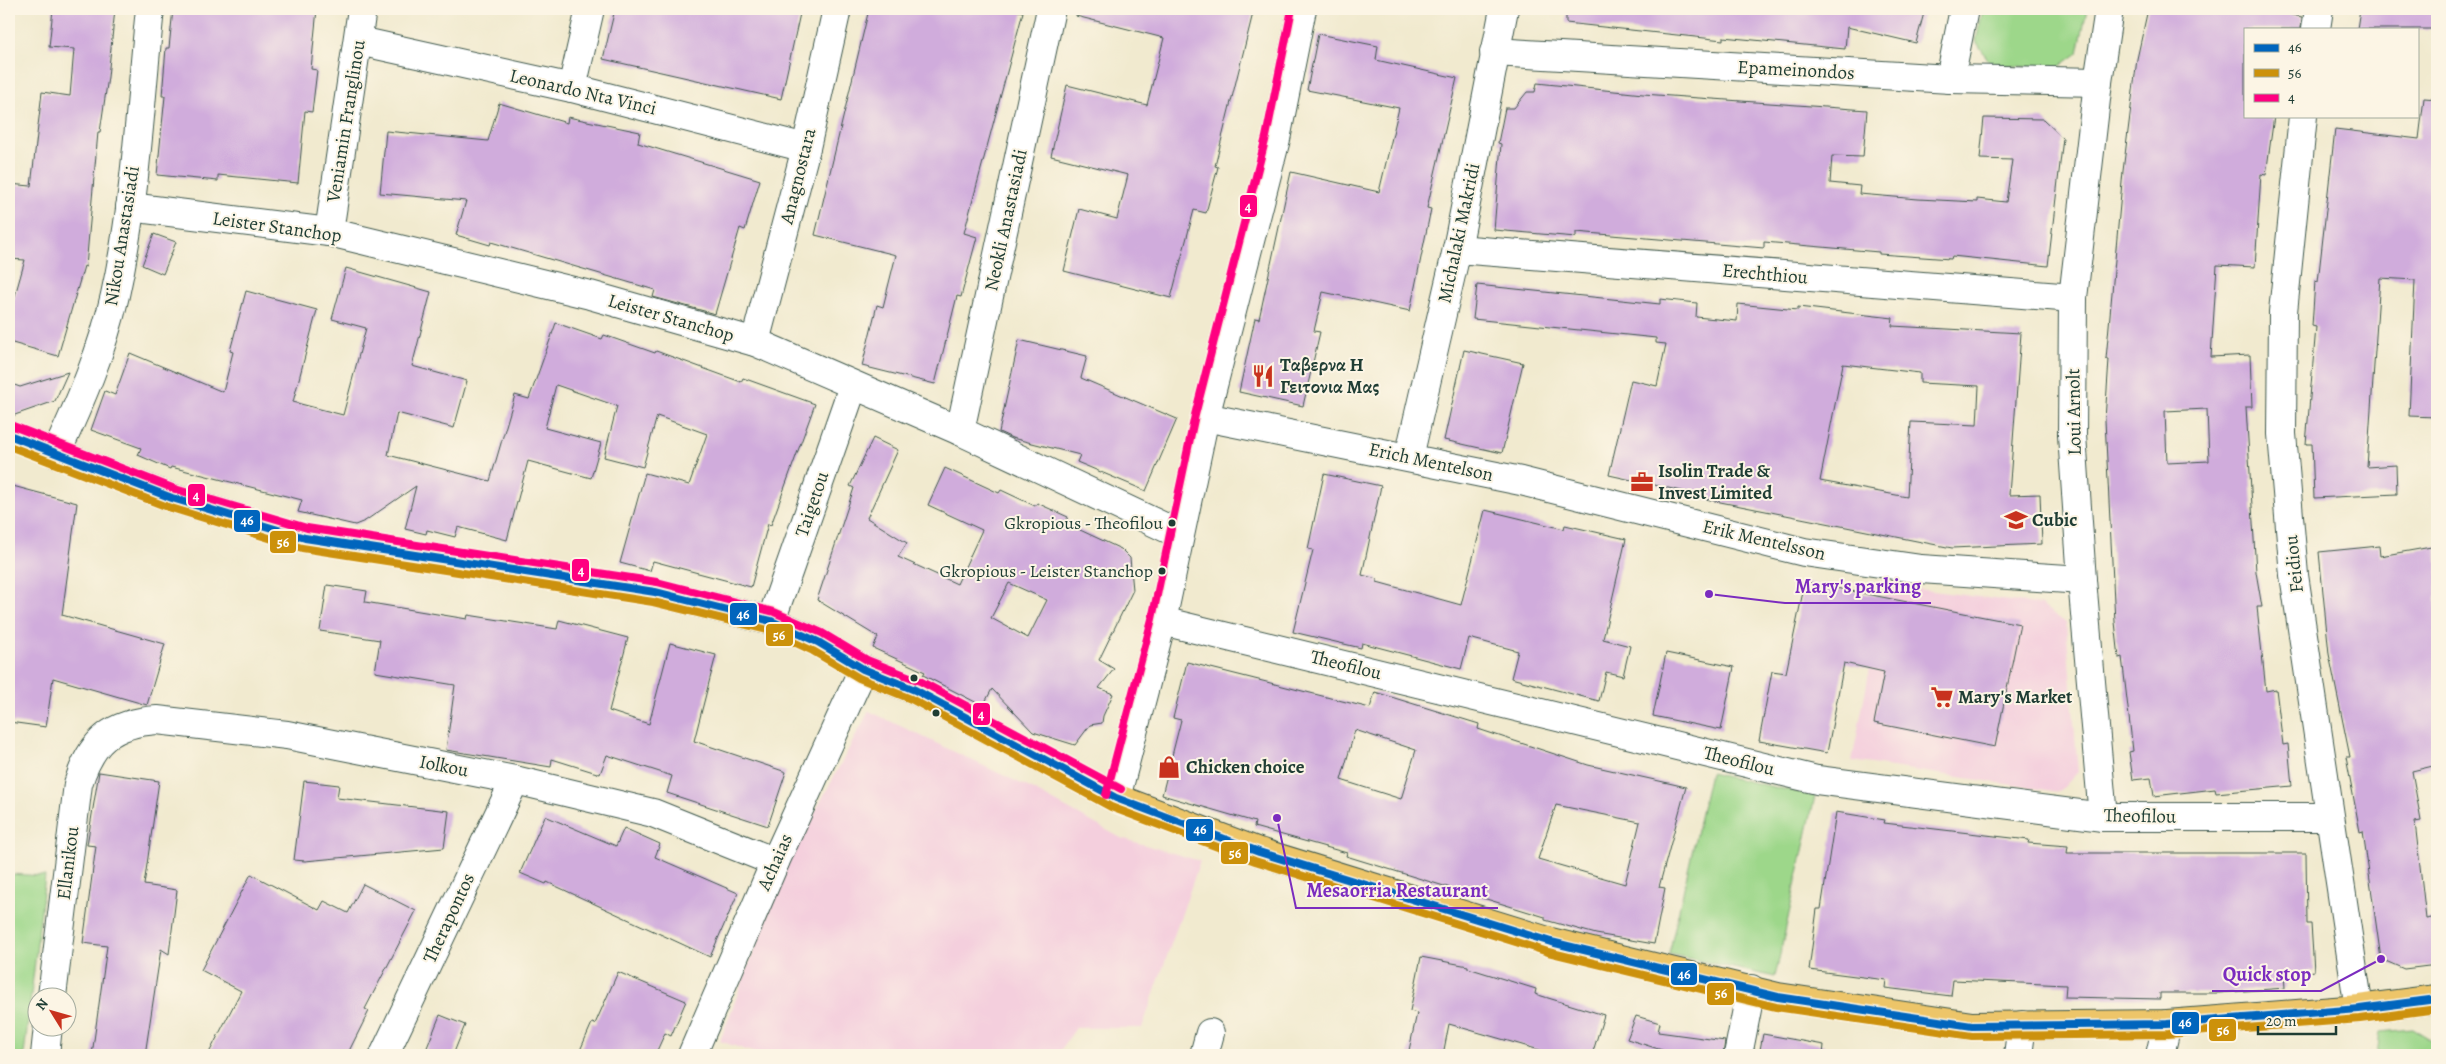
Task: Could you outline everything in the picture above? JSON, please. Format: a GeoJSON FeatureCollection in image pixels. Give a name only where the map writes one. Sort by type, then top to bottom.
{"type":"FeatureCollection","features":[{"type":"Feature","properties":{"kind":"main road"},"geometry":{"type":"LineString","coordinates":[[9,436],[172,498],[305,538],[656,592],[771,621],[818,642],[863,669],[915,690],[1116,798],[1260,852],[1551,942],[1778,997],[1972,1026],[2167,1024],[2437,1000]]}},
{"type":"Feature","properties":{"kind":"street","name":"Nikou Anastasiadi"},"geometry":{"type":"LineString","coordinates":[[56,454],[90,377],[115,295],[130,208],[150,9]]}},
{"type":"Feature","properties":{"kind":"street","name":"Veniamin Franglinou"},"geometry":{"type":"LineString","coordinates":[[329,232],[362,9]]}},
{"type":"Feature","properties":{"kind":"street"},"geometry":{"type":"LineString","coordinates":[[572,88],[590,9]]}},
{"type":"Feature","properties":{"kind":"street","name":"Anagnostara"},"geometry":{"type":"LineString","coordinates":[[755,342],[806,148],[837,9]]}},
{"type":"Feature","properties":{"kind":"street","name":"Neokli Anastasiadi"},"geometry":{"type":"LineString","coordinates":[[960,431],[1051,9]]}},
{"type":"Feature","properties":{"kind":"street"},"geometry":{"type":"LineString","coordinates":[[1116,798],[1162,621],[1205,418],[1276,139],[1302,9]]}},
{"type":"Feature","properties":{"kind":"street","name":"Michalaki Makridi"},"geometry":{"type":"LineString","coordinates":[[1409,456],[1457,249],[1494,52],[1504,9]]}},
{"type":"Feature","properties":{"kind":"street"},"geometry":{"type":"LineString","coordinates":[[1950,79],[1964,9]]}},
{"type":"Feature","properties":{"kind":"street","name":"Loui Arnolt"},"geometry":{"type":"LineString","coordinates":[[2103,817],[2082,580],[2072,435],[2073,298],[2098,82],[2109,9]]}},
{"type":"Feature","properties":{"kind":"street"},"geometry":{"type":"LineString","coordinates":[[2316,28],[2319,9]]}},
{"type":"Feature","properties":{"kind":"street","name":"Leonardo Nta Vinci"},"geometry":{"type":"LineString","coordinates":[[358,42],[572,88],[806,148]]}},
{"type":"Feature","properties":{"kind":"street","name":"Epameinondos"},"geometry":{"type":"LineString","coordinates":[[1494,52],[1950,79],[2098,82]]}},
{"type":"Feature","properties":{"kind":"street","name":"Feidiou"},"geometry":{"type":"LineString","coordinates":[[2303,118],[2283,312],[2282,434],[2294,575],[2328,816],[2359,1008]]}},
{"type":"Feature","properties":{"kind":"street","name":"Leister Stanchop"},"geometry":{"type":"LineString","coordinates":[[130,208],[329,232],[590,296],[755,342],[960,431],[1179,534]]}},
{"type":"Feature","properties":{"kind":"street","name":"Erechthiou"},"geometry":{"type":"LineString","coordinates":[[1457,249],[2073,298]]}},
{"type":"Feature","properties":{"kind":"street","name":"Taigetou"},"geometry":{"type":"LineString","coordinates":[[771,621],[853,386]]}},
{"type":"Feature","properties":{"kind":"street","name":"Erich Mentelson"},"geometry":{"type":"LineString","coordinates":[[1205,418],[1409,456],[1521,481],[1656,515]]}},
{"type":"Feature","properties":{"kind":"street","name":"Erik Mentelsson"},"geometry":{"type":"LineString","coordinates":[[1656,515],[1804,552],[1921,569],[2082,580]]}},
{"type":"Feature","properties":{"kind":"street","name":"Theofilou"},"geometry":{"type":"LineString","coordinates":[[1162,621],[1817,780],[2103,817],[2328,816]]}},
{"type":"Feature","properties":{"kind":"street","name":"Achaias"},"geometry":{"type":"LineString","coordinates":[[692,1055],[775,862],[863,669]]}},
{"type":"Feature","properties":{"kind":"street","name":"Iolkou"},"geometry":{"type":"LineString","coordinates":[[106,737],[119,728],[137,721],[157,720],[287,735],[515,780],[653,813],[775,862]]}},
{"type":"Feature","properties":{"kind":"street","name":"Ellanikou"},"geometry":{"type":"LineString","coordinates":[[53,986],[78,784],[84,764],[94,748],[106,737]]}},
{"type":"Feature","properties":{"kind":"street","name":"Therapontos"},"geometry":{"type":"LineString","coordinates":[[384,1055],[515,780]]}},
{"type":"Feature","properties":{"kind":"street"},"geometry":{"type":"LineString","coordinates":[[1738,1055],[1751,990]]}},
{"type":"Feature","properties":{"kind":"street"},"geometry":{"type":"LineString","coordinates":[[2160,1055],[2167,1024]]}},
{"type":"Feature","properties":{"kind":"street"},"geometry":{"type":"LineString","coordinates":[[2018,1055],[2022,1025]]}},
{"type":"Feature","properties":{"kind":"street"},"geometry":{"type":"LineString","coordinates":[[45,1055],[47,1036]]}},
{"type":"Feature","properties":{"kind":"shaded area","name":"Mary's Market"},"geometry":{"type":"Polygon","coordinates":[[[1886,585],[2041,605],[2066,623],[2078,772],[2059,792],[1852,761],[1886,585]]]}},
{"type":"Feature","properties":{"kind":"shaded area"},"geometry":{"type":"Polygon","coordinates":[[[869,711],[1028,787],[1121,838],[1200,861],[1142,1028],[1076,1028],[1057,1055],[761,1055],[720,1041],[786,866],[869,711]]]}},
{"type":"Feature","properties":{"kind":"green space"},"geometry":{"type":"Polygon","coordinates":[[[1983,9],[2087,9],[2078,53],[2056,69],[1991,64],[1976,41],[1983,9]]]}},
{"type":"Feature","properties":{"kind":"green space"},"geometry":{"type":"Polygon","coordinates":[[[1710,773],[1815,796],[1775,977],[1669,954],[1710,773]]]}},
{"type":"Feature","properties":{"kind":"green space"},"geometry":{"type":"Polygon","coordinates":[[[9,874],[45,876],[32,986],[28,986],[28,1021],[24,1055],[9,1055],[9,874]]]}},
{"type":"Feature","properties":{"kind":"green space"},"geometry":{"type":"Polygon","coordinates":[[[2412,1029],[2435,1043],[2434,1055],[2377,1055],[2380,1032],[2412,1029]]]}},
{"type":"Feature","properties":{"kind":"building"},"geometry":{"type":"Polygon","coordinates":[[[53,9],[115,9],[108,77],[100,132],[98,132],[86,267],[84,266],[58,356],[9,342],[9,317],[25,260],[9,259],[9,184],[31,186],[42,92],[70,96],[74,49],[49,47],[53,9]]]}},
{"type":"Feature","properties":{"kind":"building"},"geometry":{"type":"Polygon","coordinates":[[[173,9],[317,9],[311,69],[317,70],[312,112],[305,111],[298,183],[218,175],[218,181],[157,175],[165,96],[162,96],[166,48],[169,48],[173,9]]]}},
{"type":"Feature","properties":{"kind":"building"},"geometry":{"type":"Polygon","coordinates":[[[615,9],[801,9],[781,99],[603,59],[615,9]]]}},
{"type":"Feature","properties":{"kind":"building"},"geometry":{"type":"Polygon","coordinates":[[[869,9],[1011,9],[1023,12],[964,233],[977,237],[961,297],[957,296],[935,384],[862,366],[877,305],[883,307],[896,255],[815,235],[869,9]]]}},
{"type":"Feature","properties":{"kind":"building"},"geometry":{"type":"Polygon","coordinates":[[[1077,9],[1254,9],[1215,166],[1218,167],[1206,213],[1194,210],[1171,298],[1064,271],[1079,209],[1117,219],[1128,175],[1051,156],[1067,85],[1147,105],[1164,38],[1076,16],[1077,9]]]}},
{"type":"Feature","properties":{"kind":"building"},"geometry":{"type":"Polygon","coordinates":[[[1566,9],[1925,9],[1916,43],[1847,27],[1845,49],[1723,37],[1723,40],[1566,23],[1566,9]]]}},
{"type":"Feature","properties":{"kind":"building"},"geometry":{"type":"Polygon","coordinates":[[[2148,9],[2264,9],[2302,17],[2301,28],[2244,28],[2244,118],[2274,118],[2266,175],[2261,174],[2255,267],[2217,265],[2211,357],[2250,355],[2252,407],[2246,407],[2256,572],[2262,607],[2257,607],[2266,691],[2276,689],[2283,745],[2288,744],[2292,786],[2216,793],[2215,789],[2154,796],[2151,778],[2133,780],[2129,752],[2133,751],[2122,657],[2119,658],[2115,622],[2105,420],[2109,359],[2106,359],[2123,171],[2137,59],[2148,9]],[[2207,409],[2165,411],[2167,463],[2209,461],[2207,409]]]}},
{"type":"Feature","properties":{"kind":"building"},"geometry":{"type":"Polygon","coordinates":[[[2360,9],[2402,9],[2437,14],[2437,29],[2357,28],[2360,9]]]}},
{"type":"Feature","properties":{"kind":"building"},"geometry":{"type":"Polygon","coordinates":[[[1318,34],[1378,46],[1376,60],[1457,78],[1427,208],[1431,209],[1410,311],[1323,292],[1314,331],[1320,332],[1303,406],[1239,392],[1255,318],[1259,319],[1291,172],[1379,192],[1399,108],[1307,90],[1318,34]]]}},
{"type":"Feature","properties":{"kind":"building"},"geometry":{"type":"Polygon","coordinates":[[[1537,83],[1643,94],[1867,110],[1863,157],[1832,156],[1830,183],[1860,186],[1859,194],[1918,199],[1977,202],[1977,199],[2006,202],[2012,160],[1980,159],[1984,118],[2043,119],[2063,138],[2048,266],[1952,256],[1951,259],[1879,254],[1879,252],[1764,242],[1764,248],[1576,232],[1576,237],[1494,230],[1501,144],[1498,143],[1505,108],[1514,108],[1527,92],[1535,92],[1537,83]]]}},
{"type":"Feature","properties":{"kind":"building"},"geometry":{"type":"Polygon","coordinates":[[[2424,98],[2437,99],[2437,417],[2409,416],[2415,280],[2380,278],[2367,467],[2396,465],[2397,494],[2314,498],[2312,444],[2306,444],[2316,327],[2312,326],[2315,281],[2318,282],[2335,129],[2419,139],[2424,98]]]}},
{"type":"Feature","properties":{"kind":"building"},"geometry":{"type":"Polygon","coordinates":[[[499,103],[567,123],[568,117],[640,132],[638,143],[760,180],[745,230],[740,228],[715,314],[653,297],[655,290],[491,242],[490,245],[456,235],[466,201],[380,193],[386,131],[488,141],[499,103]]]}},
{"type":"Feature","properties":{"kind":"building"},"geometry":{"type":"Polygon","coordinates":[[[154,234],[176,242],[163,274],[142,265],[154,234]]]}},
{"type":"Feature","properties":{"kind":"building"},"geometry":{"type":"Polygon","coordinates":[[[346,268],[431,292],[412,366],[467,381],[454,428],[397,413],[388,455],[490,481],[515,395],[529,399],[556,323],[602,339],[604,335],[655,353],[656,351],[741,382],[743,378],[815,404],[771,525],[768,524],[751,587],[653,561],[650,571],[620,563],[645,473],[689,485],[707,434],[657,416],[643,467],[604,457],[617,406],[556,385],[545,428],[601,443],[591,478],[528,461],[507,540],[458,527],[455,537],[427,530],[426,534],[405,529],[416,486],[365,521],[355,525],[298,512],[302,500],[171,467],[170,469],[138,455],[141,448],[91,430],[105,391],[115,395],[130,353],[223,392],[233,352],[230,351],[246,291],[317,310],[293,402],[343,415],[366,328],[332,319],[346,268]]]}},
{"type":"Feature","properties":{"kind":"building"},"geometry":{"type":"Polygon","coordinates":[[[1477,285],[1660,304],[1660,299],[1697,303],[1696,317],[1737,321],[1738,304],[1798,310],[1798,307],[1893,318],[1892,326],[2021,333],[2009,495],[2040,494],[2042,544],[1952,548],[1690,496],[1691,493],[1609,475],[1631,380],[1657,386],[1666,344],[1656,343],[1656,338],[1473,319],[1477,285]],[[1843,364],[1820,481],[1907,497],[1911,422],[1977,425],[1979,386],[1920,383],[1920,373],[1843,364]]]}},
{"type":"Feature","properties":{"kind":"building"},"geometry":{"type":"Polygon","coordinates":[[[1019,340],[1087,356],[1081,378],[1177,419],[1146,491],[1077,462],[1080,455],[1012,438],[999,432],[1019,340]]]}},
{"type":"Feature","properties":{"kind":"building"},"geometry":{"type":"Polygon","coordinates":[[[1464,350],[1523,363],[1502,453],[1444,440],[1464,350]]]}},
{"type":"Feature","properties":{"kind":"building"},"geometry":{"type":"Polygon","coordinates":[[[68,372],[55,401],[9,417],[9,383],[20,387],[68,372]]]}},
{"type":"Feature","properties":{"kind":"building"},"geometry":{"type":"Polygon","coordinates":[[[873,438],[898,450],[867,518],[907,543],[898,557],[957,584],[982,530],[928,505],[945,468],[999,493],[1001,490],[1035,506],[1037,503],[1068,517],[1065,523],[1121,549],[1130,558],[1133,590],[1099,660],[1114,669],[1099,688],[1113,694],[1103,716],[1102,723],[1090,725],[1075,745],[1033,732],[992,689],[983,706],[923,675],[925,672],[873,648],[878,637],[817,600],[854,488],[850,486],[873,438]],[[1009,583],[991,618],[1028,638],[1047,600],[1009,583]]]}},
{"type":"Feature","properties":{"kind":"building"},"geometry":{"type":"Polygon","coordinates":[[[1324,474],[1381,486],[1362,575],[1377,579],[1377,582],[1461,605],[1485,510],[1564,529],[1565,525],[1626,539],[1603,639],[1630,646],[1623,676],[1606,672],[1599,701],[1511,678],[1518,651],[1469,638],[1461,669],[1362,643],[1361,648],[1293,632],[1313,550],[1308,549],[1324,474]]]}},
{"type":"Feature","properties":{"kind":"building"},"geometry":{"type":"Polygon","coordinates":[[[9,485],[77,503],[62,615],[165,644],[147,705],[53,678],[46,727],[9,722],[9,485]]]}},
{"type":"Feature","properties":{"kind":"building"},"geometry":{"type":"Polygon","coordinates":[[[2379,546],[2380,556],[2437,546],[2437,765],[2412,771],[2421,821],[2415,822],[2426,919],[2437,917],[2437,965],[2404,969],[2381,959],[2363,831],[2360,832],[2346,757],[2350,757],[2329,654],[2319,552],[2379,546]]]}},
{"type":"Feature","properties":{"kind":"building"},"geometry":{"type":"Polygon","coordinates":[[[1805,582],[2020,624],[1995,747],[1874,723],[1884,672],[1844,663],[1827,753],[1759,741],[1772,671],[1786,673],[1805,582]]]}},
{"type":"Feature","properties":{"kind":"building"},"geometry":{"type":"Polygon","coordinates":[[[327,585],[367,591],[365,602],[467,619],[468,615],[557,629],[559,620],[628,638],[609,711],[649,724],[670,643],[716,655],[694,741],[786,772],[768,826],[667,793],[672,776],[607,755],[600,774],[552,759],[551,767],[446,750],[455,685],[375,672],[380,640],[320,631],[327,585]]]}},
{"type":"Feature","properties":{"kind":"building"},"geometry":{"type":"Polygon","coordinates":[[[1666,653],[1734,667],[1721,730],[1653,716],[1666,653]]]}},
{"type":"Feature","properties":{"kind":"building"},"geometry":{"type":"Polygon","coordinates":[[[1187,662],[1370,708],[1375,692],[1479,724],[1478,729],[1588,765],[1686,787],[1659,887],[1665,888],[1654,944],[1596,934],[1545,920],[1545,917],[1346,856],[1347,853],[1254,827],[1255,822],[1162,795],[1181,720],[1173,718],[1187,662]],[[1355,730],[1341,780],[1401,799],[1416,750],[1355,730]],[[1556,805],[1538,859],[1625,884],[1640,822],[1556,805]]]}},
{"type":"Feature","properties":{"kind":"building"},"geometry":{"type":"Polygon","coordinates":[[[99,772],[159,781],[144,885],[177,890],[169,954],[161,949],[145,1055],[92,1055],[107,946],[83,943],[96,846],[87,845],[99,772]]]}},
{"type":"Feature","properties":{"kind":"building"},"geometry":{"type":"Polygon","coordinates":[[[304,781],[339,785],[337,798],[449,811],[444,848],[305,861],[294,860],[304,781]]]}},
{"type":"Feature","properties":{"kind":"building"},"geometry":{"type":"Polygon","coordinates":[[[1836,812],[1885,820],[1884,823],[2029,840],[2028,843],[2068,846],[2067,853],[2306,853],[2307,924],[2311,924],[2314,971],[2284,974],[2285,988],[2219,993],[2160,993],[2160,999],[2065,997],[2066,985],[1953,980],[1951,996],[1885,988],[1886,980],[1809,970],[1817,909],[1821,909],[1836,812]]]}},
{"type":"Feature","properties":{"kind":"building"},"geometry":{"type":"Polygon","coordinates":[[[545,816],[616,846],[624,828],[660,844],[655,857],[738,893],[710,957],[547,882],[546,884],[520,873],[545,816]]]}},
{"type":"Feature","properties":{"kind":"building"},"geometry":{"type":"Polygon","coordinates":[[[251,874],[319,910],[324,901],[348,913],[363,884],[416,911],[365,1009],[369,1011],[347,1055],[208,1055],[241,991],[201,970],[251,874]]]}},
{"type":"Feature","properties":{"kind":"building"},"geometry":{"type":"Polygon","coordinates":[[[1421,957],[1468,966],[1468,968],[1536,989],[1535,994],[1604,1015],[1592,1055],[1542,1055],[1543,1051],[1449,1024],[1443,1055],[1408,1055],[1417,1013],[1410,1011],[1421,957]]]}},
{"type":"Feature","properties":{"kind":"building"},"geometry":{"type":"Polygon","coordinates":[[[618,972],[686,1001],[671,1036],[665,1033],[655,1055],[578,1055],[592,1023],[595,1024],[618,972]]]}},
{"type":"Feature","properties":{"kind":"building"},"geometry":{"type":"Polygon","coordinates":[[[440,1015],[465,1025],[453,1055],[424,1055],[440,1015]]]}},
{"type":"Feature","properties":{"kind":"building"},"geometry":{"type":"Polygon","coordinates":[[[1636,1016],[1660,1023],[1658,1032],[1725,1041],[1723,1055],[1668,1055],[1668,1052],[1627,1039],[1636,1016]]]}},
{"type":"Feature","properties":{"kind":"building"},"geometry":{"type":"Polygon","coordinates":[[[1763,1034],[1824,1045],[1823,1055],[1759,1055],[1763,1034]]]}},
{"type":"Feature","properties":{"kind":"transit line","name":"4"},"geometry":{"type":"LineString","coordinates":[[1106,795],[1152,619],[1195,415],[1266,137],[1292,9]]}},
{"type":"Feature","properties":{"kind":"transit line","name":"4"},"geometry":{"type":"LineString","coordinates":[[13,426],[175,489],[307,528],[657,582],[774,612],[822,633],[867,660],[920,681],[1121,789]]}},
{"type":"Feature","properties":{"kind":"transit line","name":"46"},"geometry":{"type":"LineString","coordinates":[[9,435],[172,498],[305,538],[655,592],[771,621],[818,642],[863,669],[915,690],[1116,798],[1259,852],[1551,942],[1778,997],[1972,1026],[2167,1024],[2359,1009],[2437,999]]}},
{"type":"Feature","properties":{"kind":"transit line","name":"56"},"geometry":{"type":"LineString","coordinates":[[9,446],[168,507],[302,548],[653,602],[768,630],[813,651],[859,678],[911,699],[1111,807],[1255,861],[1548,952],[1776,1007],[1972,1036],[2168,1034],[2360,1019],[2437,1009]]}},
{"type":"Feature","properties":{"kind":"place","name":"Ταβερνα Η Γειτονια Μας"},"geometry":{"type":"Point","coordinates":[1263,376]}},
{"type":"Feature","properties":{"kind":"place","name":"Isolin Trade & Invest Limited"},"geometry":{"type":"Point","coordinates":[1642,482]}},
{"type":"Feature","properties":{"kind":"place","name":"Cubic"},"geometry":{"type":"Point","coordinates":[2016,520]}},
{"type":"Feature","properties":{"kind":"place","name":"Gkropious - Theofilou"},"geometry":{"type":"Point","coordinates":[1172,523]}},
{"type":"Feature","properties":{"kind":"place","name":"Gkropious - Leister Stanchop"},"geometry":{"type":"Point","coordinates":[1162,571]}},
{"type":"Feature","properties":{"kind":"place","name":"Mary's parking"},"geometry":{"type":"Point","coordinates":[1709,594]}},
{"type":"Feature","properties":{"kind":"place","name":"Mary's Market"},"geometry":{"type":"Point","coordinates":[1942,697]}},
{"type":"Feature","properties":{"kind":"place","name":"Chicken choice"},"geometry":{"type":"Point","coordinates":[1169,767]}},
{"type":"Feature","properties":{"kind":"place","name":"Mesaorria Restaurant"},"geometry":{"type":"Point","coordinates":[1277,818]}},
{"type":"Feature","properties":{"kind":"place","name":"Quick stop"},"geometry":{"type":"Point","coordinates":[2381,959]}}]}
